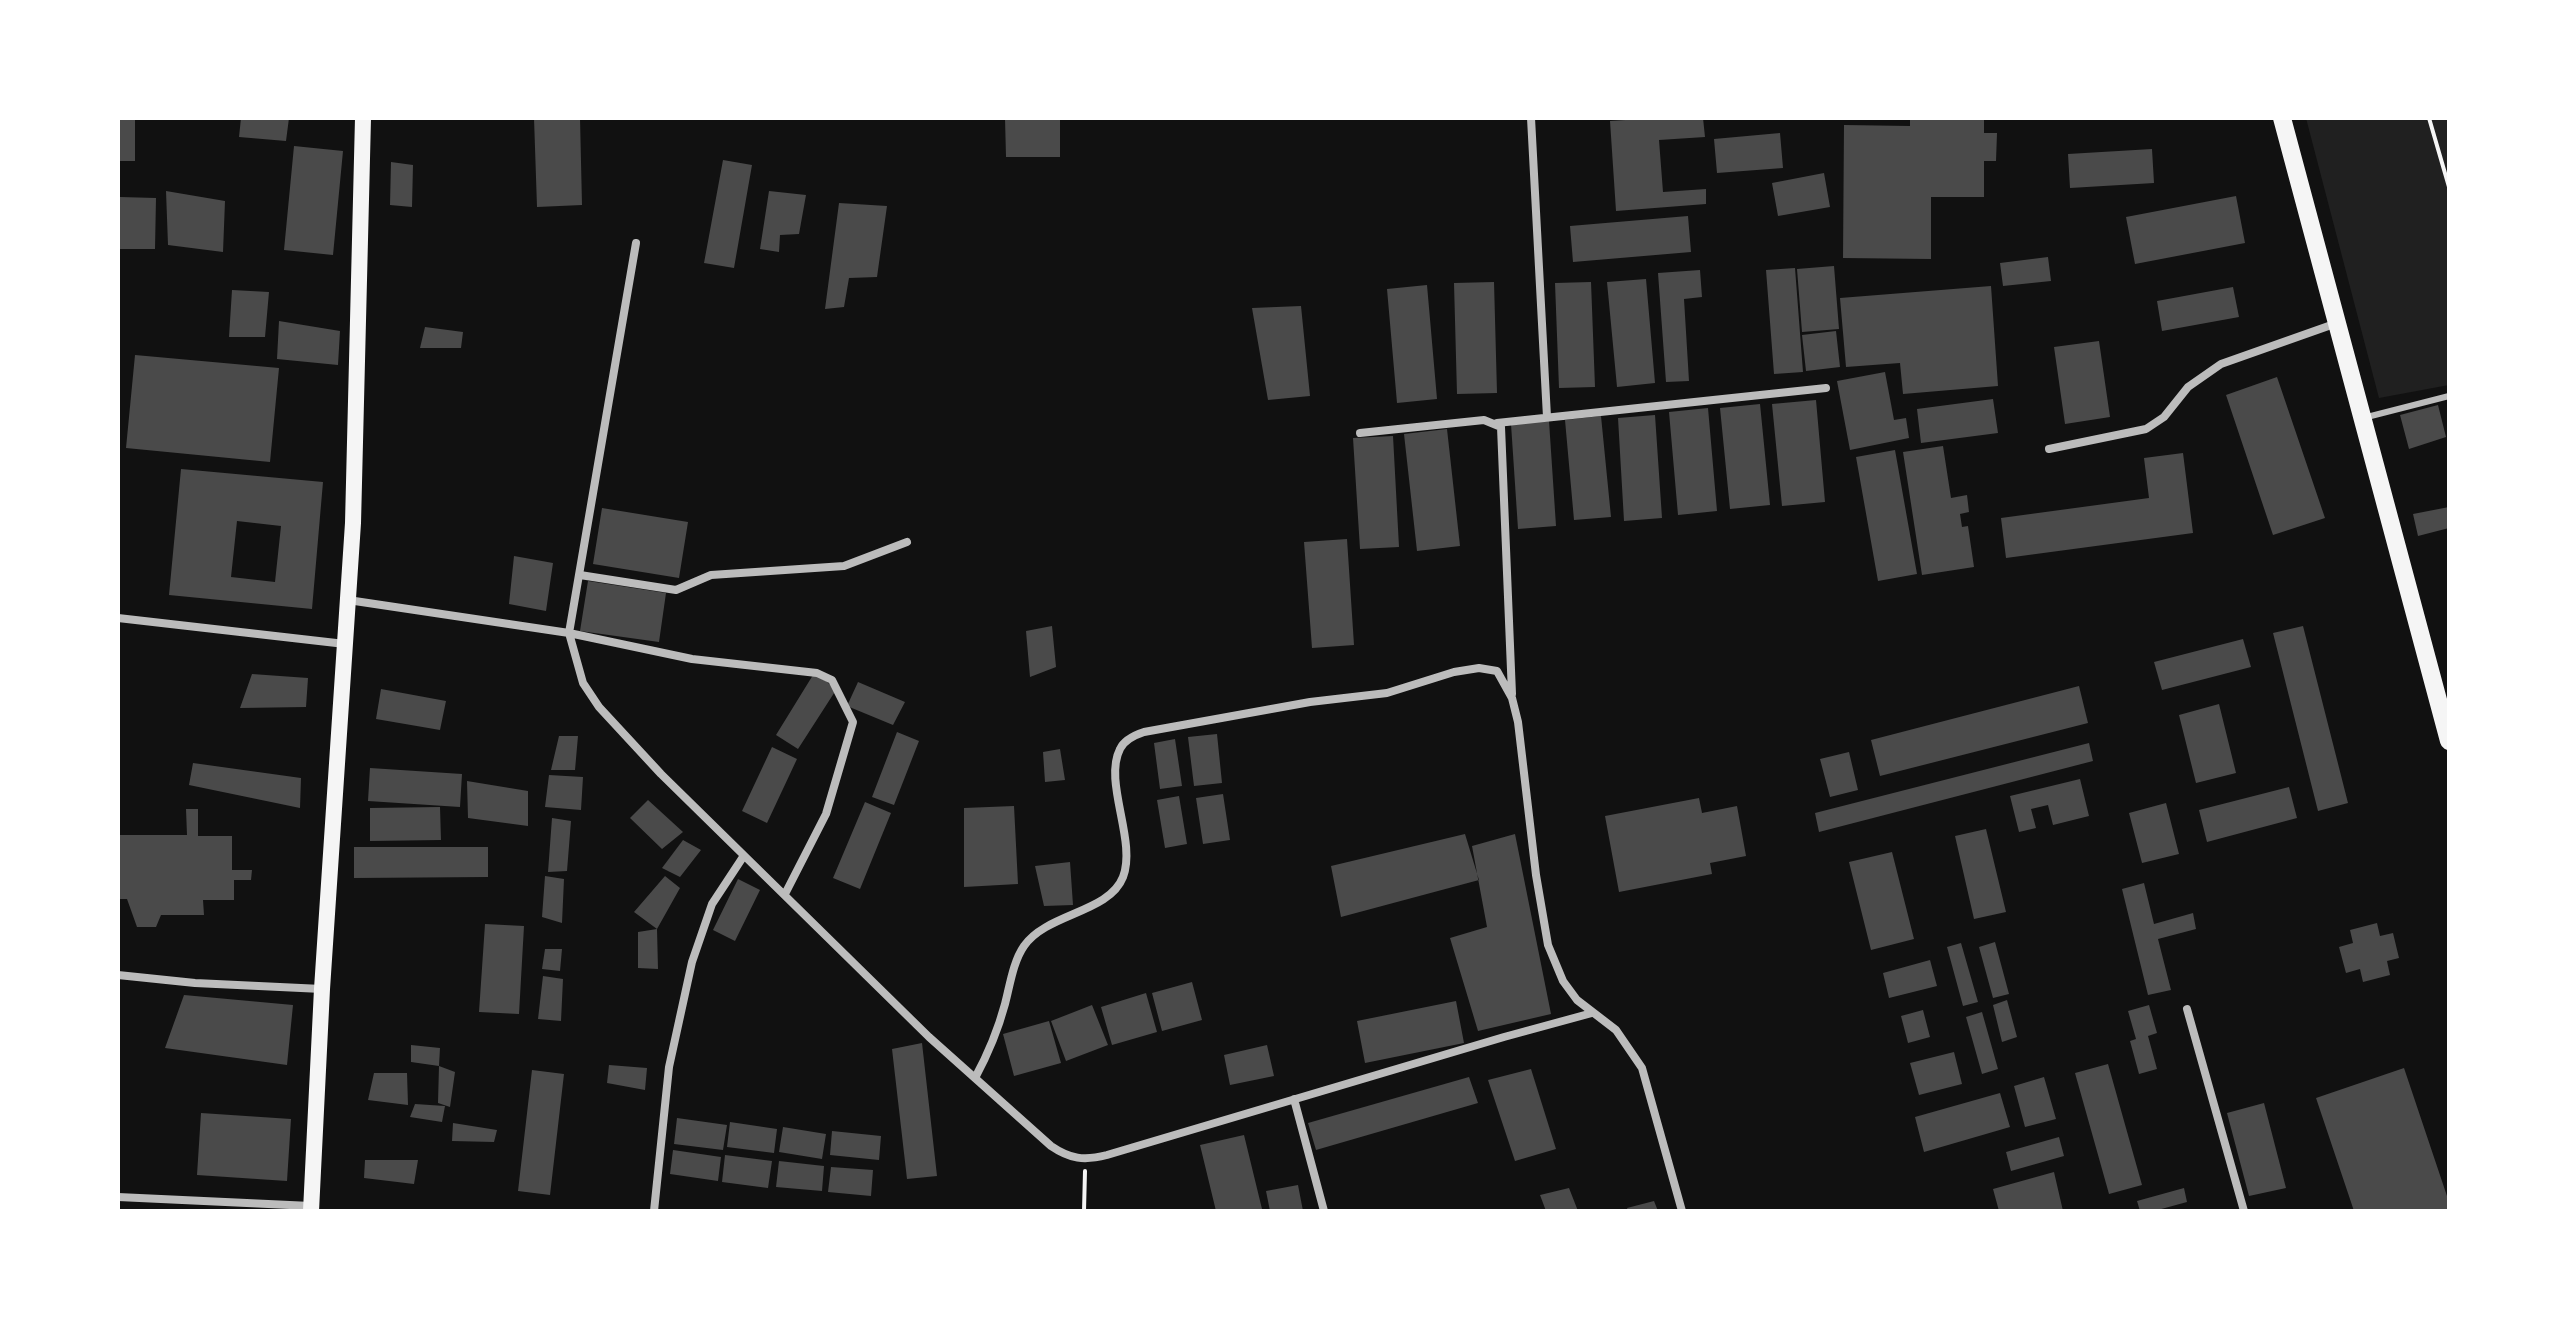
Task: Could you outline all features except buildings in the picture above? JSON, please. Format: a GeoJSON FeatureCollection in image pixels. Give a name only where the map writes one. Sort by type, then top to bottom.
{"type":"FeatureCollection","features":[{"type":"Feature","properties":{"kind":"main road"},"geometry":{"type":"LineString","coordinates":[[311,1208],[322,989],[353,523],[363,118]]}},
{"type":"Feature","properties":{"kind":"main road"},"geometry":{"type":"LineString","coordinates":[[2282,118],[2449,741]]}},
{"type":"Feature","properties":{"kind":"street"},"geometry":{"type":"LineString","coordinates":[[1531,118],[1547,417]]}},
{"type":"Feature","properties":{"kind":"street"},"geometry":{"type":"LineString","coordinates":[[636,243],[569,633],[583,683],[599,707],[743,857],[785,894],[929,1037],[1051,1146],[1065,1156],[1085,1160],[1592,1013]]}},
{"type":"Feature","properties":{"kind":"street"},"geometry":{"type":"LineString","coordinates":[[2049,449],[2146,429],[2164,417],[2188,387],[2221,364],[2338,323]]}},
{"type":"Feature","properties":{"kind":"street"},"geometry":{"type":"LineString","coordinates":[[1360,433],[1484,420],[1496,423],[1826,388]]}},
{"type":"Feature","properties":{"kind":"street"},"geometry":{"type":"LineString","coordinates":[[1496,423],[1503,435],[1512,698],[1548,945],[1563,981],[1577,1000],[1616,1030],[1642,1068],[1682,1211]]}},
{"type":"Feature","properties":{"kind":"street"},"geometry":{"type":"LineString","coordinates":[[580,575],[676,590],[711,575],[844,566],[907,542]]}},
{"type":"Feature","properties":{"kind":"street"},"geometry":{"type":"LineString","coordinates":[[348,600],[569,633],[692,659],[817,673],[832,680],[851,714],[851,732],[826,814],[785,894]]}},
{"type":"Feature","properties":{"kind":"street"},"geometry":{"type":"LineString","coordinates":[[118,618],[345,644]]}},
{"type":"Feature","properties":{"kind":"street"},"geometry":{"type":"LineString","coordinates":[[975,1078],[992,1046],[1024,946],[1037,932],[1095,903],[1120,885],[1128,860],[1116,767],[1119,750],[1131,737],[1144,732],[1295,705],[1387,693],[1454,672],[1479,668],[1497,671],[1512,698]]}},
{"type":"Feature","properties":{"kind":"street"},"geometry":{"type":"LineString","coordinates":[[654,1211],[669,1067],[692,962],[712,904],[743,857]]}},
{"type":"Feature","properties":{"kind":"street"},"geometry":{"type":"LineString","coordinates":[[118,975],[195,983],[322,989]]}},
{"type":"Feature","properties":{"kind":"street"},"geometry":{"type":"LineString","coordinates":[[2187,1009],[2244,1211]]}},
{"type":"Feature","properties":{"kind":"street"},"geometry":{"type":"LineString","coordinates":[[1294,1099],[1324,1211]]}},
{"type":"Feature","properties":{"kind":"street"},"geometry":{"type":"LineString","coordinates":[[118,1197],[311,1208]]}},
{"type":"Feature","properties":{"kind":"lane"},"geometry":{"type":"LineString","coordinates":[[2363,418],[2449,396]]}},
{"type":"Feature","properties":{"kind":"path"},"geometry":{"type":"LineString","coordinates":[[2429,118],[2449,187]]}},
{"type":"Feature","properties":{"kind":"path"},"geometry":{"type":"LineString","coordinates":[[1084,1211],[1085,1160]]}},
{"type":"Feature","properties":{"kind":"shaded area"},"geometry":{"type":"Polygon","coordinates":[[[2306,118],[2449,118],[2449,385],[2379,398],[2306,118]]]}}]}
